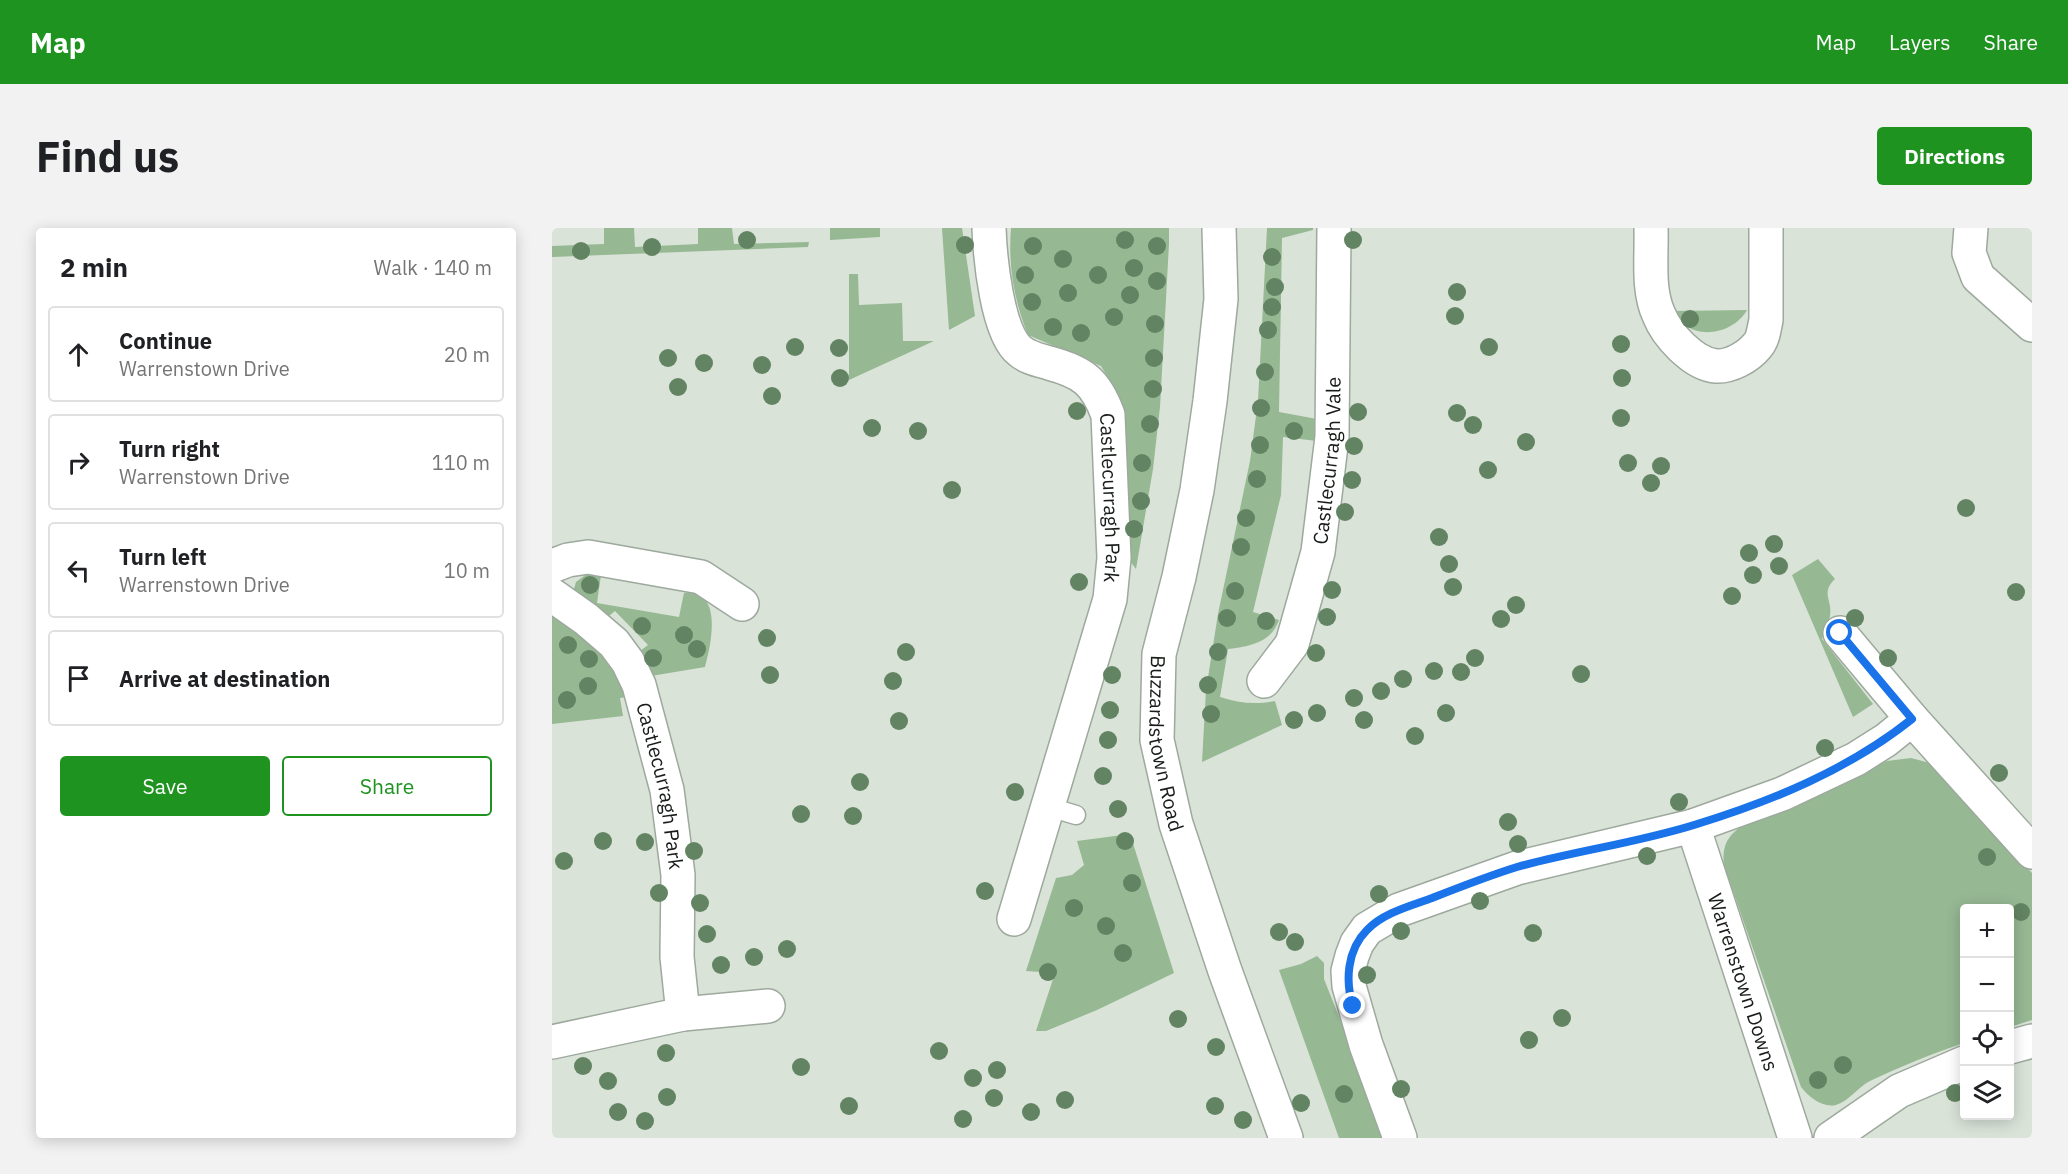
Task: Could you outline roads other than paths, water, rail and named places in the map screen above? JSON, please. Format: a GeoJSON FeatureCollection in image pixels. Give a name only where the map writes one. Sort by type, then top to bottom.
{"type":"FeatureCollection","features":[{"type":"Feature","properties":{"kind":"street","name":"Castlecurragh Park"},"geometry":{"type":"LineString","coordinates":[[989,228],[992,267],[1004,325],[1010,339],[1018,350],[1030,357],[1062,367],[1086,378],[1101,394],[1108,415],[1114,558],[1110,599],[1062,811],[1014,919]]}},
{"type":"Feature","properties":{"kind":"street","name":"Buzzardstown Road"},"geometry":{"type":"LineString","coordinates":[[1220,228],[1221,299],[1210,401],[1197,490],[1179,577],[1159,654],[1157,740],[1180,835],[1225,971],[1286,1138]]}},
{"type":"Feature","properties":{"kind":"street","name":"Castlecurragh Vale"},"geometry":{"type":"LineString","coordinates":[[1264,681],[1292,644],[1318,552],[1332,436],[1334,228]]}},
{"type":"Feature","properties":{"kind":"street"},"geometry":{"type":"LineString","coordinates":[[1651,228],[1653,300],[1659,317],[1668,332],[1685,351],[1716,366],[1738,361],[1748,355],[1758,345],[1763,333],[1766,320],[1766,228]]}},
{"type":"Feature","properties":{"kind":"street"},"geometry":{"type":"LineString","coordinates":[[1971,228],[1969,253],[1978,277],[2032,325]]}},
{"type":"Feature","properties":{"kind":"street"},"geometry":{"type":"LineString","coordinates":[[552,566],[568,560],[588,557],[701,577],[742,604]]}},
{"type":"Feature","properties":{"kind":"street","name":"Castlecurragh Park"},"geometry":{"type":"LineString","coordinates":[[552,595],[586,619],[614,643],[628,662],[639,685],[668,801],[678,875],[677,957],[683,1014]]}},
{"type":"Feature","properties":{"kind":"street"},"geometry":{"type":"LineString","coordinates":[[1840,633],[1912,719],[2032,852]]}},
{"type":"Feature","properties":{"kind":"street"},"geometry":{"type":"LineString","coordinates":[[1400,1138],[1366,1045],[1349,986],[1348,971],[1352,956],[1367,929],[1399,910],[1517,867],[1693,825],[1782,794],[1856,759],[1886,740],[1912,719]]}},
{"type":"Feature","properties":{"kind":"street","name":"Warrenstown Downs"},"geometry":{"type":"LineString","coordinates":[[1693,825],[1795,1138]]}},
{"type":"Feature","properties":{"kind":"street"},"geometry":{"type":"LineString","coordinates":[[552,1042],[683,1014],[768,1006]]}},
{"type":"Feature","properties":{"kind":"street"},"geometry":{"type":"LineString","coordinates":[[2014,1046],[2032,1041]]}},
{"type":"Feature","properties":{"kind":"street"},"geometry":{"type":"LineString","coordinates":[[1831,1138],[1899,1091],[1960,1065]]}}]}
